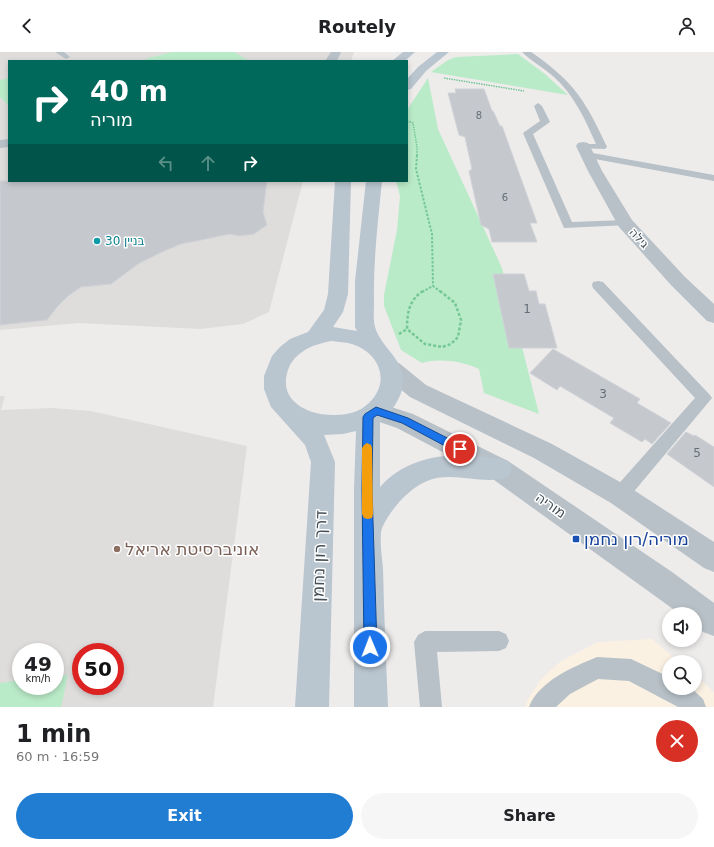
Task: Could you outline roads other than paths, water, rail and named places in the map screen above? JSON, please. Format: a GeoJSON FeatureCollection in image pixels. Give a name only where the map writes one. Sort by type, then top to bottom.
{"type":"FeatureCollection","features":[{"type":"Feature","properties":{"kind":"main road"},"geometry":{"type":"LineString","coordinates":[[399,60],[410,52]]}},
{"type":"Feature","properties":{"kind":"main road"},"geometry":{"type":"LineString","coordinates":[[408,85],[422,69],[444,52]]}},
{"type":"Feature","properties":{"kind":"main road"},"geometry":{"type":"LineString","coordinates":[[315,337],[333,312],[338,294],[343,182]]}},
{"type":"Feature","properties":{"kind":"main road"},"geometry":{"type":"LineString","coordinates":[[374,182],[364,281],[366,327],[376,348]]}},
{"type":"Feature","properties":{"kind":"main road"},"geometry":{"type":"LineString","coordinates":[[331,334],[363,340],[376,348],[386,358],[391,369],[392,384],[387,398],[372,414],[350,424],[328,426],[308,423],[292,414],[280,400],[275,385],[276,370],[284,355],[304,341],[331,334]]}},
{"type":"Feature","properties":{"kind":"main road","name":"דרך רון נחמן"},"geometry":{"type":"LineString","coordinates":[[292,414],[315,440],[323,462],[312,707]]}},
{"type":"Feature","properties":{"kind":"main road"},"geometry":{"type":"LineString","coordinates":[[371,707],[368,526],[372,414]]}},
{"type":"Feature","properties":{"kind":"main road"},"geometry":{"type":"LineString","coordinates":[[368,526],[395,488],[412,475],[437,466],[498,469]]}},
{"type":"Feature","properties":{"kind":"street","name":"גילה"},"geometry":{"type":"LineString","coordinates":[[585,150],[625,223],[678,281],[714,316]]}},
{"type":"Feature","properties":{"kind":"street"},"geometry":{"type":"LineString","coordinates":[[391,369],[418,391],[543,451],[620,496],[714,558]]}},
{"type":"Feature","properties":{"kind":"street","name":"מוריה"},"geometry":{"type":"LineString","coordinates":[[372,414],[405,420],[498,469],[655,578],[714,621]]}},
{"type":"Feature","properties":{"kind":"lane"},"geometry":{"type":"LineString","coordinates":[[526,52],[565,83],[575,95],[590,120],[602,146],[585,150]]}},
{"type":"Feature","properties":{"kind":"lane"},"geometry":{"type":"LineString","coordinates":[[538,106],[545,122],[528,133],[568,226],[625,223]]}},
{"type":"Feature","properties":{"kind":"lane"},"geometry":{"type":"LineString","coordinates":[[585,150],[714,178]]}},
{"type":"Feature","properties":{"kind":"lane"},"geometry":{"type":"LineString","coordinates":[[598,285],[704,398],[620,496]]}},
{"type":"Feature","properties":{"kind":"lane"},"geometry":{"type":"LineString","coordinates":[[431,707],[425,642],[499,641]]}},
{"type":"Feature","properties":{"kind":"lane"},"geometry":{"type":"LineString","coordinates":[[540,707],[562,686],[597,668],[631,670],[683,696],[695,707]]}},
{"type":"Feature","properties":{"kind":"place","name":"בניין 30"},"geometry":{"type":"Point","coordinates":[97,241]}},
{"type":"Feature","properties":{"kind":"place","name":"מוריה/רון נחמן"},"geometry":{"type":"Point","coordinates":[576,539]}},
{"type":"Feature","properties":{"kind":"place","name":"אוניברסיטת אריאל"},"geometry":{"type":"Point","coordinates":[117,549]}}]}
